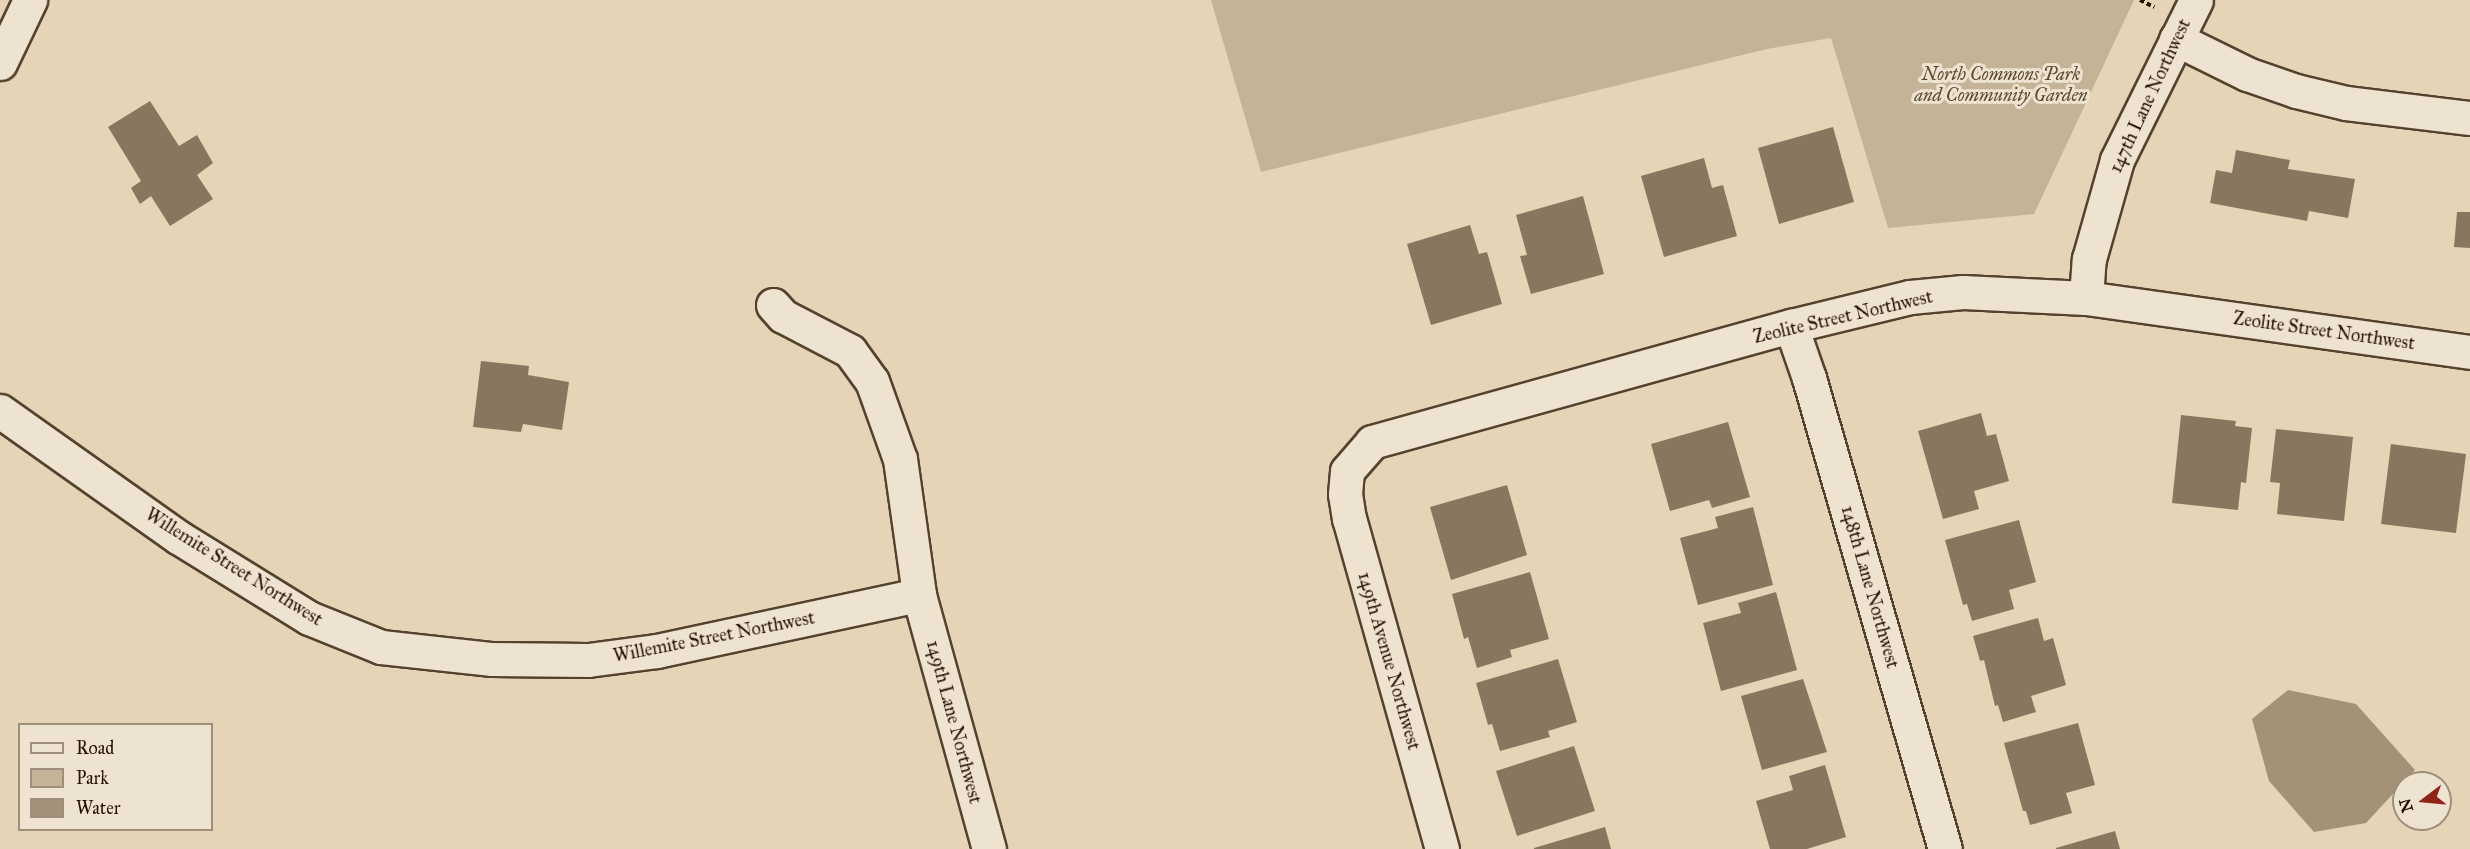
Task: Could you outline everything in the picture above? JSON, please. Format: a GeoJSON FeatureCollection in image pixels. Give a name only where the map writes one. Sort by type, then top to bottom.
{"type":"FeatureCollection","features":[{"type":"Feature","properties":{"kind":"street"},"geometry":{"type":"LineString","coordinates":[[0,63],[30,0]]}},
{"type":"Feature","properties":{"kind":"street","name":"147th Lane Northwest"},"geometry":{"type":"LineString","coordinates":[[2086,298],[2090,259],[2117,160],[2196,0]]}},
{"type":"Feature","properties":{"kind":"street"},"geometry":{"type":"LineString","coordinates":[[2176,39],[2247,74],[2296,91],[2357,104],[2470,118]]}},
{"type":"Feature","properties":{"kind":"street","name":"Zeolite Street Northwest"},"geometry":{"type":"LineString","coordinates":[[1347,471],[1372,442],[1791,326],[1910,297],[1963,292],[2086,298],[2470,352]]}},
{"type":"Feature","properties":{"kind":"street","name":"149th Lane Northwest"},"geometry":{"type":"LineString","coordinates":[[773,305],[783,316],[849,351],[872,381],[900,459],[919,595],[989,849]]}},
{"type":"Feature","properties":{"kind":"street","name":"148th Lane Northwest"},"geometry":{"type":"LineString","coordinates":[[1791,326],[1809,378],[1945,849]]}},
{"type":"Feature","properties":{"kind":"street","name":"Willemite Street Northwest"},"geometry":{"type":"LineString","coordinates":[[0,411],[178,537],[218,562],[309,618],[381,646],[492,659],[588,660],[657,651],[919,595]]}},
{"type":"Feature","properties":{"kind":"street","name":"149th Avenue Northwest"},"geometry":{"type":"LineString","coordinates":[[1347,471],[1345,494],[1349,519],[1442,849]]}},
{"type":"Feature","properties":{"kind":"green space","name":"North Commons Park and Community Garden"},"geometry":{"type":"Polygon","coordinates":[[[1211,0],[2134,0],[2034,214],[1888,228],[1831,38],[1767,49],[1261,172],[1211,0]]]}},
{"type":"Feature","properties":{"kind":"water"},"geometry":{"type":"Polygon","coordinates":[[[2288,690],[2356,704],[2415,770],[2392,771],[2392,795],[2366,823],[2314,832],[2269,781],[2252,719],[2288,690]]]}},
{"type":"Feature","properties":{"kind":"building"},"geometry":{"type":"Polygon","coordinates":[[[150,101],[179,146],[197,135],[213,163],[197,175],[213,199],[170,226],[151,196],[140,204],[131,188],[141,181],[108,127],[150,101]]]}},
{"type":"Feature","properties":{"kind":"building"},"geometry":{"type":"Polygon","coordinates":[[[1833,127],[1854,202],[1779,224],[1758,148],[1833,127]]]}},
{"type":"Feature","properties":{"kind":"building"},"geometry":{"type":"Polygon","coordinates":[[[2236,150],[2290,160],[2288,169],[2355,179],[2348,218],[2309,211],[2307,221],[2210,203],[2216,170],[2232,173],[2236,150]]]}},
{"type":"Feature","properties":{"kind":"building"},"geometry":{"type":"Polygon","coordinates":[[[1704,158],[1712,188],[1723,185],[1737,236],[1664,257],[1641,176],[1704,158]]]}},
{"type":"Feature","properties":{"kind":"building"},"geometry":{"type":"Polygon","coordinates":[[[1583,196],[1604,274],[1531,294],[1520,256],[1527,255],[1516,215],[1583,196]]]}},
{"type":"Feature","properties":{"kind":"building"},"geometry":{"type":"Polygon","coordinates":[[[2457,212],[2470,212],[2470,248],[2454,247],[2457,212]]]}},
{"type":"Feature","properties":{"kind":"building"},"geometry":{"type":"Polygon","coordinates":[[[1470,225],[1479,254],[1487,252],[1502,304],[1431,325],[1407,244],[1470,225]]]}},
{"type":"Feature","properties":{"kind":"building"},"geometry":{"type":"Polygon","coordinates":[[[481,361],[529,366],[528,375],[569,382],[562,430],[523,424],[521,432],[473,427],[481,361]]]}},
{"type":"Feature","properties":{"kind":"building"},"geometry":{"type":"Polygon","coordinates":[[[1981,413],[1987,436],[1996,434],[2009,481],[1974,491],[1979,509],[1943,519],[1918,431],[1981,413]]]}},
{"type":"Feature","properties":{"kind":"building"},"geometry":{"type":"Polygon","coordinates":[[[2181,415],[2236,421],[2235,426],[2252,428],[2246,483],[2241,482],[2238,510],[2172,503],[2181,415]]]}},
{"type":"Feature","properties":{"kind":"building"},"geometry":{"type":"Polygon","coordinates":[[[1728,422],[1750,497],[1712,508],[1709,500],[1670,511],[1651,444],[1728,422]]]}},
{"type":"Feature","properties":{"kind":"building"},"geometry":{"type":"Polygon","coordinates":[[[2276,429],[2353,437],[2344,521],[2277,514],[2280,483],[2270,482],[2276,429]]]}},
{"type":"Feature","properties":{"kind":"building"},"geometry":{"type":"Polygon","coordinates":[[[2391,444],[2466,454],[2456,533],[2381,524],[2391,444]]]}},
{"type":"Feature","properties":{"kind":"building"},"geometry":{"type":"Polygon","coordinates":[[[1507,485],[1527,555],[1451,580],[1430,507],[1507,485]]]}},
{"type":"Feature","properties":{"kind":"building"},"geometry":{"type":"Polygon","coordinates":[[[1753,507],[1773,585],[1698,605],[1680,538],[1718,528],[1715,517],[1753,507]]]}},
{"type":"Feature","properties":{"kind":"building"},"geometry":{"type":"Polygon","coordinates":[[[2019,520],[2036,582],[2009,590],[2014,609],[1972,621],[1967,604],[1963,605],[1945,540],[2019,520]]]}},
{"type":"Feature","properties":{"kind":"building"},"geometry":{"type":"Polygon","coordinates":[[[1530,572],[1549,639],[1510,650],[1512,657],[1477,668],[1468,637],[1464,639],[1452,594],[1530,572]]]}},
{"type":"Feature","properties":{"kind":"building"},"geometry":{"type":"Polygon","coordinates":[[[1776,592],[1797,670],[1721,691],[1703,623],[1741,613],[1738,603],[1776,592]]]}},
{"type":"Feature","properties":{"kind":"building"},"geometry":{"type":"Polygon","coordinates":[[[2038,618],[2044,641],[2053,638],[2066,685],[2031,696],[2036,712],[2003,722],[1998,705],[1995,706],[1984,660],[1980,661],[1973,636],[2038,618]]]}},
{"type":"Feature","properties":{"kind":"building"},"geometry":{"type":"Polygon","coordinates":[[[1558,659],[1577,722],[1548,731],[1550,737],[1500,751],[1492,724],[1488,725],[1476,683],[1558,659]]]}},
{"type":"Feature","properties":{"kind":"building"},"geometry":{"type":"Polygon","coordinates":[[[1803,679],[1827,752],[1762,770],[1741,696],[1803,679]]]}},
{"type":"Feature","properties":{"kind":"building"},"geometry":{"type":"Polygon","coordinates":[[[2078,723],[2095,785],[2066,793],[2072,813],[2030,825],[2026,811],[2023,811],[2004,743],[2078,723]]]}},
{"type":"Feature","properties":{"kind":"building"},"geometry":{"type":"Polygon","coordinates":[[[1574,746],[1595,811],[1517,836],[1496,771],[1574,746]]]}},
{"type":"Feature","properties":{"kind":"building"},"geometry":{"type":"Polygon","coordinates":[[[1825,765],[1846,837],[1807,849],[1770,849],[1756,801],[1793,790],[1789,776],[1825,765]]]}},
{"type":"Feature","properties":{"kind":"building"},"geometry":{"type":"Polygon","coordinates":[[[1605,827],[1611,849],[1534,849],[1534,848],[1605,827]]]}},
{"type":"Feature","properties":{"kind":"building"},"geometry":{"type":"Polygon","coordinates":[[[2115,831],[2120,849],[2056,849],[2056,848],[2115,831]]]}}]}
